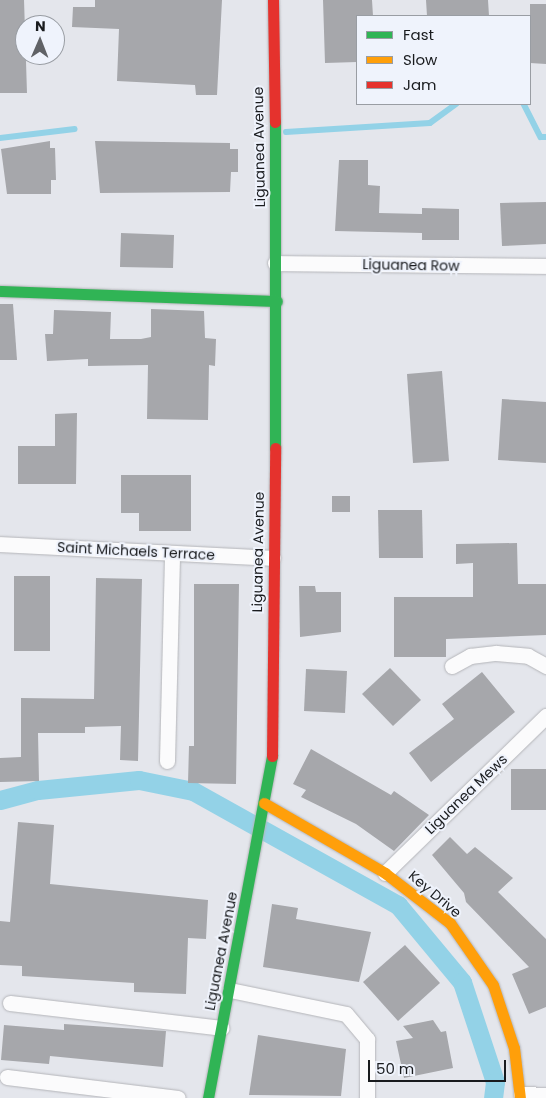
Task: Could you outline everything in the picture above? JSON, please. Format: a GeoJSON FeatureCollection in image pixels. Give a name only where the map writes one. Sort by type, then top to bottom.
{"type":"FeatureCollection","features":[{"type":"Feature","properties":{"kind":"main road","name":"Liguanea Avenue"},"geometry":{"type":"LineString","coordinates":[[208,1098],[230,990],[272,757],[277,301],[272,0]]}},
{"type":"Feature","properties":{"kind":"main road"},"geometry":{"type":"LineString","coordinates":[[0,291],[277,301]]}},
{"type":"Feature","properties":{"kind":"main road","name":"Key Drive"},"geometry":{"type":"LineString","coordinates":[[263,807],[386,873],[450,923],[493,985],[514,1048],[521,1096]]}},
{"type":"Feature","properties":{"kind":"street","name":"Liguanea Row"},"geometry":{"type":"LineString","coordinates":[[276,263],[546,266]]}},
{"type":"Feature","properties":{"kind":"street","name":"Saint Michaels Terrace"},"geometry":{"type":"LineString","coordinates":[[0,544],[273,558]]}},
{"type":"Feature","properties":{"kind":"street"},"geometry":{"type":"LineString","coordinates":[[166,761],[172,554]]}},
{"type":"Feature","properties":{"kind":"street"},"geometry":{"type":"LineString","coordinates":[[452,666],[470,656],[496,653],[528,656],[546,666]]}},
{"type":"Feature","properties":{"kind":"street","name":"Liguanea Mews"},"geometry":{"type":"LineString","coordinates":[[386,873],[546,716]]}},
{"type":"Feature","properties":{"kind":"street"},"geometry":{"type":"LineString","coordinates":[[230,990],[346,1014],[366,1039],[367,1098]]}},
{"type":"Feature","properties":{"kind":"street"},"geometry":{"type":"LineString","coordinates":[[10,1003],[222,1028]]}},
{"type":"Feature","properties":{"kind":"street"},"geometry":{"type":"LineString","coordinates":[[7,1077],[178,1098]]}},
{"type":"Feature","properties":{"kind":"street"},"geometry":{"type":"LineString","coordinates":[[521,1096],[546,1095]]}},
{"type":"Feature","properties":{"kind":"building"},"geometry":{"type":"Polygon","coordinates":[[[0,0],[24,0],[24,15],[15,15],[15,65],[26,65],[27,93],[0,93],[0,0]]]}},
{"type":"Feature","properties":{"kind":"building"},"geometry":{"type":"Polygon","coordinates":[[[95,0],[222,0],[217,95],[196,95],[195,85],[117,81],[119,29],[72,27],[73,7],[95,7],[95,0]]]}},
{"type":"Feature","properties":{"kind":"building"},"geometry":{"type":"Polygon","coordinates":[[[323,0],[372,0],[373,15],[356,15],[356,62],[325,63],[323,0]]]}},
{"type":"Feature","properties":{"kind":"building"},"geometry":{"type":"Polygon","coordinates":[[[426,0],[488,0],[489,15],[427,15],[426,0]]]}},
{"type":"Feature","properties":{"kind":"building"},"geometry":{"type":"Polygon","coordinates":[[[530,4],[546,4],[546,64],[531,63],[530,4]]]}},
{"type":"Feature","properties":{"kind":"building"},"geometry":{"type":"Polygon","coordinates":[[[50,141],[50,148],[55,148],[56,180],[51,180],[51,194],[7,194],[1,149],[50,141]]]}},
{"type":"Feature","properties":{"kind":"building"},"geometry":{"type":"Polygon","coordinates":[[[95,141],[230,143],[230,149],[238,149],[238,172],[231,172],[230,192],[100,193],[95,141]]]}},
{"type":"Feature","properties":{"kind":"building"},"geometry":{"type":"Polygon","coordinates":[[[339,160],[368,160],[368,185],[380,186],[379,213],[422,214],[422,208],[459,209],[459,240],[422,240],[422,233],[335,231],[339,160]]]}},
{"type":"Feature","properties":{"kind":"building"},"geometry":{"type":"Polygon","coordinates":[[[546,202],[546,244],[502,246],[500,203],[546,202]]]}},
{"type":"Feature","properties":{"kind":"building"},"geometry":{"type":"Polygon","coordinates":[[[121,233],[174,235],[173,268],[120,267],[121,233]]]}},
{"type":"Feature","properties":{"kind":"building"},"geometry":{"type":"Polygon","coordinates":[[[0,304],[13,304],[17,360],[0,360],[0,304]]]}},
{"type":"Feature","properties":{"kind":"building"},"geometry":{"type":"Polygon","coordinates":[[[151,309],[204,311],[205,338],[216,339],[215,366],[209,365],[208,420],[147,419],[148,365],[88,366],[88,359],[47,361],[45,334],[53,334],[54,310],[111,312],[110,339],[141,339],[151,337],[151,309]]]}},
{"type":"Feature","properties":{"kind":"building"},"geometry":{"type":"Polygon","coordinates":[[[442,371],[449,461],[413,463],[407,374],[442,371]]]}},
{"type":"Feature","properties":{"kind":"building"},"geometry":{"type":"Polygon","coordinates":[[[502,399],[546,402],[546,463],[498,460],[502,399]]]}},
{"type":"Feature","properties":{"kind":"building"},"geometry":{"type":"Polygon","coordinates":[[[77,413],[76,484],[18,484],[18,446],[55,446],[55,414],[77,413]]]}},
{"type":"Feature","properties":{"kind":"building"},"geometry":{"type":"Polygon","coordinates":[[[121,475],[191,475],[191,531],[139,531],[139,513],[121,513],[121,475]]]}},
{"type":"Feature","properties":{"kind":"building"},"geometry":{"type":"Polygon","coordinates":[[[332,496],[350,496],[350,512],[332,512],[332,496]]]}},
{"type":"Feature","properties":{"kind":"building"},"geometry":{"type":"Polygon","coordinates":[[[378,510],[422,510],[423,558],[379,558],[378,510]]]}},
{"type":"Feature","properties":{"kind":"building"},"geometry":{"type":"Polygon","coordinates":[[[517,543],[518,584],[546,584],[546,635],[446,639],[446,657],[394,657],[394,597],[473,597],[473,563],[456,564],[456,544],[517,543]]]}},
{"type":"Feature","properties":{"kind":"building"},"geometry":{"type":"Polygon","coordinates":[[[14,576],[50,576],[50,651],[14,651],[14,576]]]}},
{"type":"Feature","properties":{"kind":"building"},"geometry":{"type":"Polygon","coordinates":[[[96,578],[142,579],[138,761],[120,760],[121,726],[85,727],[85,733],[38,733],[39,781],[0,782],[0,758],[21,757],[21,698],[94,699],[96,578]]]}},
{"type":"Feature","properties":{"kind":"building"},"geometry":{"type":"Polygon","coordinates":[[[194,584],[239,584],[236,784],[188,783],[189,746],[194,746],[194,584]]]}},
{"type":"Feature","properties":{"kind":"building"},"geometry":{"type":"Polygon","coordinates":[[[299,586],[315,586],[316,592],[341,592],[341,632],[300,637],[299,586]]]}},
{"type":"Feature","properties":{"kind":"building"},"geometry":{"type":"Polygon","coordinates":[[[390,668],[421,700],[393,726],[362,694],[390,668]]]}},
{"type":"Feature","properties":{"kind":"building"},"geometry":{"type":"Polygon","coordinates":[[[306,669],[347,671],[345,713],[304,711],[306,669]]]}},
{"type":"Feature","properties":{"kind":"building"},"geometry":{"type":"Polygon","coordinates":[[[482,672],[515,712],[431,782],[409,753],[454,719],[442,704],[482,672]]]}},
{"type":"Feature","properties":{"kind":"building"},"geometry":{"type":"Polygon","coordinates":[[[311,749],[391,795],[394,791],[429,815],[394,851],[356,824],[301,797],[306,790],[293,784],[311,749]]]}},
{"type":"Feature","properties":{"kind":"building"},"geometry":{"type":"Polygon","coordinates":[[[511,769],[546,769],[546,810],[511,810],[511,769]]]}},
{"type":"Feature","properties":{"kind":"building"},"geometry":{"type":"Polygon","coordinates":[[[18,822],[54,825],[50,884],[208,900],[206,939],[188,938],[186,994],[134,992],[134,983],[22,976],[22,966],[0,965],[0,921],[10,922],[18,822]]]}},
{"type":"Feature","properties":{"kind":"building"},"geometry":{"type":"Polygon","coordinates":[[[450,837],[467,854],[475,847],[513,878],[498,892],[546,939],[546,1007],[529,1014],[512,974],[529,967],[466,902],[464,893],[432,855],[450,837]]]}},
{"type":"Feature","properties":{"kind":"building"},"geometry":{"type":"Polygon","coordinates":[[[272,904],[298,908],[296,919],[371,932],[359,982],[263,967],[272,904]]]}},
{"type":"Feature","properties":{"kind":"building"},"geometry":{"type":"Polygon","coordinates":[[[405,945],[440,983],[398,1021],[363,982],[405,945]]]}},
{"type":"Feature","properties":{"kind":"building"},"geometry":{"type":"Polygon","coordinates":[[[433,1020],[441,1032],[446,1031],[453,1068],[404,1078],[396,1041],[413,1038],[403,1026],[433,1020]]]}},
{"type":"Feature","properties":{"kind":"building"},"geometry":{"type":"Polygon","coordinates":[[[64,1024],[166,1031],[163,1067],[50,1056],[49,1064],[1,1060],[4,1025],[64,1030],[64,1024]]]}},
{"type":"Feature","properties":{"kind":"building"},"geometry":{"type":"Polygon","coordinates":[[[258,1035],[346,1049],[341,1096],[249,1095],[258,1035]]]}},
{"type":"Feature","properties":{"kind":"waterway"},"geometry":{"type":"LineString","coordinates":[[286,132],[430,123],[455,105]]}},
{"type":"Feature","properties":{"kind":"waterway"},"geometry":{"type":"LineString","coordinates":[[525,105],[541,137],[546,137]]}},
{"type":"Feature","properties":{"kind":"waterway"},"geometry":{"type":"LineString","coordinates":[[0,138],[74,129]]}},
{"type":"Feature","properties":{"kind":"waterway"},"geometry":{"type":"LineString","coordinates":[[0,800],[38,790],[139,780],[193,791],[398,905],[462,982],[495,1082],[493,1098]]}},
{"type":"Feature","properties":{"kind":"traffic: fast"},"geometry":{"type":"LineString","coordinates":[[275,122],[275,448]]}},
{"type":"Feature","properties":{"kind":"traffic: fast"},"geometry":{"type":"LineString","coordinates":[[0,291],[277,301]]}},
{"type":"Feature","properties":{"kind":"traffic: fast"},"geometry":{"type":"LineString","coordinates":[[208,1098],[272,756]]}},
{"type":"Feature","properties":{"kind":"traffic: slow"},"geometry":{"type":"LineString","coordinates":[[264,803],[385,873],[450,923],[493,985],[514,1048],[520,1098]]}},
{"type":"Feature","properties":{"kind":"traffic: jam"},"geometry":{"type":"LineString","coordinates":[[273,0],[275,122]]}},
{"type":"Feature","properties":{"kind":"traffic: jam"},"geometry":{"type":"LineString","coordinates":[[272,756],[275,448]]}}]}
